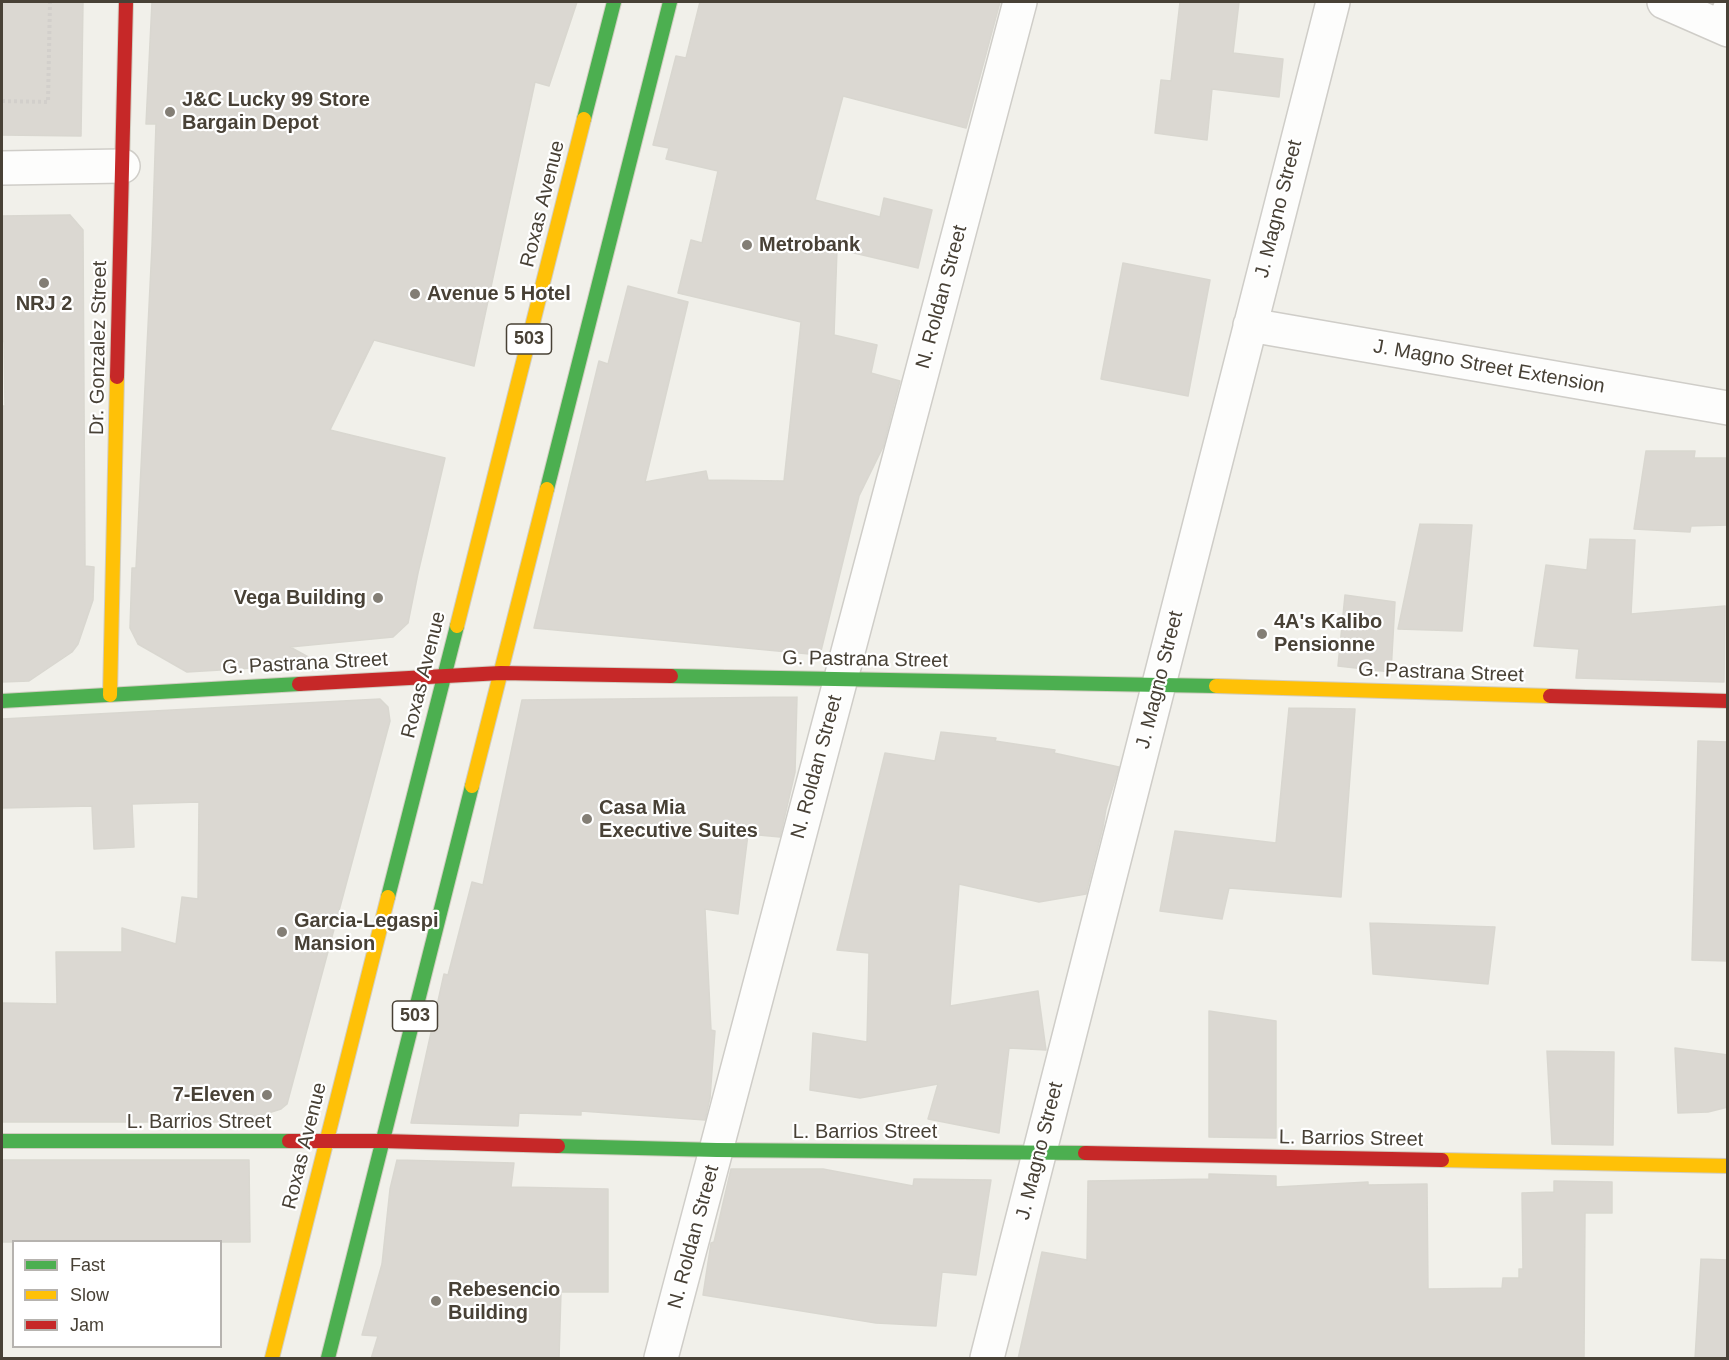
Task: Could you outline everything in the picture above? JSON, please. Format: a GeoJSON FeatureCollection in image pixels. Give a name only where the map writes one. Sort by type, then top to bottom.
{"type":"FeatureCollection","features":[{"type":"Feature","properties":{"kind":"street","name":"Dr. Gonzalez Street"},"geometry":{"type":"LineString","coordinates":[[110,695],[126,2]]}},
{"type":"Feature","properties":{"kind":"street","name":"Roxas Avenue"},"geometry":{"type":"LineString","coordinates":[[272,1359],[614,2]]}},
{"type":"Feature","properties":{"kind":"street","name":"503"},"geometry":{"type":"LineString","coordinates":[[328,1359],[670,2]]}},
{"type":"Feature","properties":{"kind":"street","name":"N. Roldan Street"},"geometry":{"type":"LineString","coordinates":[[661,1359],[1020,2]]}},
{"type":"Feature","properties":{"kind":"street","name":"J. Magno Street"},"geometry":{"type":"LineString","coordinates":[[987,1359],[1333,2]]}},
{"type":"Feature","properties":{"kind":"street"},"geometry":{"type":"LineString","coordinates":[[1664,2],[1724,18]]}},
{"type":"Feature","properties":{"kind":"street"},"geometry":{"type":"LineString","coordinates":[[2,168],[123,166]]}},
{"type":"Feature","properties":{"kind":"street","name":"J. Magno Street Extension"},"geometry":{"type":"LineString","coordinates":[[1250,325],[1728,408]]}},
{"type":"Feature","properties":{"kind":"street","name":"G. Pastrana Street"},"geometry":{"type":"LineString","coordinates":[[2,701],[501,673],[1159,684],[1728,701]]}},
{"type":"Feature","properties":{"kind":"street","name":"L. Barrios Street"},"geometry":{"type":"LineString","coordinates":[[2,1141],[383,1141],[717,1150],[1040,1152],[1728,1166]]}},
{"type":"Feature","properties":{"kind":"path"},"geometry":{"type":"LineString","coordinates":[[2,101],[48,102],[50,2]]}},
{"type":"Feature","properties":{"kind":"building"},"geometry":{"type":"Polygon","coordinates":[[[2,2],[83,2],[81,136],[2,135],[2,2]]]}},
{"type":"Feature","properties":{"kind":"building"},"geometry":{"type":"Polygon","coordinates":[[[152,2],[577,2],[549,86],[535,82],[474,366],[374,340],[330,430],[445,458],[408,623],[393,637],[290,647],[321,664],[187,672],[138,644],[130,628],[132,568],[136,568],[152,246],[156,124],[146,124],[152,2]]]}},
{"type":"Feature","properties":{"kind":"building"},"geometry":{"type":"Polygon","coordinates":[[[700,2],[1000,2],[966,128],[843,96],[815,200],[880,217],[884,198],[932,210],[918,268],[837,249],[834,335],[877,345],[871,373],[900,381],[883,447],[859,496],[820,655],[534,628],[599,361],[608,364],[628,286],[688,302],[645,482],[706,471],[708,480],[784,481],[801,322],[678,293],[691,240],[702,243],[718,171],[666,159],[669,148],[653,145],[676,56],[686,58],[700,2]]]}},
{"type":"Feature","properties":{"kind":"building"},"geometry":{"type":"Polygon","coordinates":[[[1180,2],[1239,2],[1233,53],[1283,59],[1279,97],[1212,89],[1207,140],[1155,133],[1161,80],[1171,81],[1180,2]]]}},
{"type":"Feature","properties":{"kind":"building"},"geometry":{"type":"Polygon","coordinates":[[[70,215],[83,230],[85,566],[94,567],[93,600],[78,644],[72,652],[29,681],[2,682],[2,406],[5,406],[4,342],[2,341],[2,216],[70,215]]]}},
{"type":"Feature","properties":{"kind":"building"},"geometry":{"type":"Polygon","coordinates":[[[1123,263],[1210,280],[1188,396],[1101,379],[1123,263]]]}},
{"type":"Feature","properties":{"kind":"building"},"geometry":{"type":"Polygon","coordinates":[[[1646,451],[1695,451],[1694,458],[1728,458],[1728,525],[1691,526],[1690,532],[1634,529],[1646,451]]]}},
{"type":"Feature","properties":{"kind":"building"},"geometry":{"type":"Polygon","coordinates":[[[1420,524],[1472,525],[1462,631],[1398,629],[1420,524]]]}},
{"type":"Feature","properties":{"kind":"building"},"geometry":{"type":"Polygon","coordinates":[[[1590,539],[1635,540],[1631,614],[1725,606],[1724,682],[1576,678],[1579,649],[1534,646],[1546,565],[1587,570],[1590,539]]]}},
{"type":"Feature","properties":{"kind":"building"},"geometry":{"type":"Polygon","coordinates":[[[1345,595],[1395,602],[1391,672],[1338,666],[1345,595]]]}},
{"type":"Feature","properties":{"kind":"building"},"geometry":{"type":"Polygon","coordinates":[[[797,697],[795,772],[780,837],[748,834],[738,914],[705,909],[711,1030],[715,1031],[710,1098],[705,1120],[581,1111],[581,1115],[519,1113],[518,1126],[411,1123],[444,974],[448,975],[472,882],[483,885],[522,700],[797,697]]]}},
{"type":"Feature","properties":{"kind":"building"},"geometry":{"type":"Polygon","coordinates":[[[380,699],[388,707],[390,721],[287,1104],[281,1109],[249,1119],[249,1122],[2,1122],[2,1003],[57,1004],[56,952],[122,952],[122,928],[176,944],[182,897],[198,899],[199,802],[132,804],[134,847],[94,849],[92,806],[2,808],[2,719],[380,699]]]}},
{"type":"Feature","properties":{"kind":"building"},"geometry":{"type":"Polygon","coordinates":[[[1289,708],[1355,709],[1341,897],[1229,888],[1222,919],[1160,911],[1175,831],[1276,843],[1289,708]]]}},
{"type":"Feature","properties":{"kind":"building"},"geometry":{"type":"Polygon","coordinates":[[[941,732],[996,738],[995,741],[1055,750],[1054,753],[1119,767],[1106,809],[1086,894],[1039,902],[959,884],[950,1006],[1038,991],[1046,1050],[1009,1048],[999,1133],[928,1119],[938,1084],[860,1098],[810,1090],[813,1033],[867,1042],[869,953],[837,950],[885,753],[935,761],[941,732]]]}},
{"type":"Feature","properties":{"kind":"building"},"geometry":{"type":"Polygon","coordinates":[[[1698,741],[1728,742],[1728,961],[1692,960],[1698,741]]]}},
{"type":"Feature","properties":{"kind":"building"},"geometry":{"type":"Polygon","coordinates":[[[1370,923],[1495,927],[1488,984],[1373,974],[1370,923]]]}},
{"type":"Feature","properties":{"kind":"building"},"geometry":{"type":"Polygon","coordinates":[[[1209,1011],[1276,1021],[1276,1138],[1209,1137],[1209,1011]]]}},
{"type":"Feature","properties":{"kind":"building"},"geometry":{"type":"Polygon","coordinates":[[[1675,1048],[1728,1055],[1728,1107],[1708,1112],[1678,1113],[1675,1048]]]}},
{"type":"Feature","properties":{"kind":"building"},"geometry":{"type":"Polygon","coordinates":[[[1547,1051],[1614,1052],[1613,1145],[1552,1144],[1547,1051]]]}},
{"type":"Feature","properties":{"kind":"building"},"geometry":{"type":"Polygon","coordinates":[[[2,1160],[249,1160],[250,1242],[12,1240],[12,1242],[2,1242],[2,1160]]]}},
{"type":"Feature","properties":{"kind":"building"},"geometry":{"type":"Polygon","coordinates":[[[397,1160],[514,1163],[511,1187],[608,1189],[608,1292],[561,1292],[559,1359],[371,1359],[378,1336],[362,1335],[382,1264],[390,1189],[397,1160]]]}},
{"type":"Feature","properties":{"kind":"building"},"geometry":{"type":"Polygon","coordinates":[[[731,1169],[823,1169],[913,1186],[914,1179],[991,1180],[976,1275],[942,1272],[936,1326],[876,1323],[703,1295],[711,1243],[714,1242],[731,1169]]]}},
{"type":"Feature","properties":{"kind":"building"},"geometry":{"type":"Polygon","coordinates":[[[1209,1174],[1276,1176],[1276,1187],[1368,1182],[1368,1185],[1427,1184],[1428,1289],[1502,1288],[1503,1278],[1519,1278],[1519,1269],[1523,1269],[1522,1193],[1554,1192],[1554,1181],[1612,1182],[1612,1213],[1585,1213],[1584,1359],[1018,1359],[1042,1252],[1087,1260],[1088,1181],[1209,1179],[1209,1174]]]}},
{"type":"Feature","properties":{"kind":"building"},"geometry":{"type":"Polygon","coordinates":[[[1701,1259],[1728,1260],[1728,1359],[1695,1359],[1701,1259]]]}},
{"type":"Feature","properties":{"kind":"traffic: fast"},"geometry":{"type":"LineString","coordinates":[[584,119],[614,2]]}},
{"type":"Feature","properties":{"kind":"traffic: fast"},"geometry":{"type":"LineString","coordinates":[[547,489],[670,2]]}},
{"type":"Feature","properties":{"kind":"traffic: fast"},"geometry":{"type":"LineString","coordinates":[[388,897],[457,626]]}},
{"type":"Feature","properties":{"kind":"traffic: fast"},"geometry":{"type":"LineString","coordinates":[[671,676],[1216,686]]}},
{"type":"Feature","properties":{"kind":"traffic: fast"},"geometry":{"type":"LineString","coordinates":[[2,701],[299,684]]}},
{"type":"Feature","properties":{"kind":"traffic: fast"},"geometry":{"type":"LineString","coordinates":[[328,1358],[472,786]]}},
{"type":"Feature","properties":{"kind":"traffic: fast"},"geometry":{"type":"LineString","coordinates":[[2,1141],[289,1141]]}},
{"type":"Feature","properties":{"kind":"traffic: fast"},"geometry":{"type":"LineString","coordinates":[[558,1146],[717,1150],[1085,1153]]}},
{"type":"Feature","properties":{"kind":"traffic: slow"},"geometry":{"type":"LineString","coordinates":[[457,626],[584,119]]}},
{"type":"Feature","properties":{"kind":"traffic: slow"},"geometry":{"type":"LineString","coordinates":[[110,695],[117,377]]}},
{"type":"Feature","properties":{"kind":"traffic: slow"},"geometry":{"type":"LineString","coordinates":[[472,786],[547,489]]}},
{"type":"Feature","properties":{"kind":"traffic: slow"},"geometry":{"type":"LineString","coordinates":[[1216,686],[1550,696]]}},
{"type":"Feature","properties":{"kind":"traffic: slow"},"geometry":{"type":"LineString","coordinates":[[272,1358],[388,897]]}},
{"type":"Feature","properties":{"kind":"traffic: slow"},"geometry":{"type":"LineString","coordinates":[[1442,1160],[1728,1166]]}},
{"type":"Feature","properties":{"kind":"traffic: jam"},"geometry":{"type":"LineString","coordinates":[[117,377],[126,2]]}},
{"type":"Feature","properties":{"kind":"traffic: jam"},"geometry":{"type":"LineString","coordinates":[[299,684],[501,673],[671,676]]}},
{"type":"Feature","properties":{"kind":"traffic: jam"},"geometry":{"type":"LineString","coordinates":[[1550,696],[1728,701]]}},
{"type":"Feature","properties":{"kind":"traffic: jam"},"geometry":{"type":"LineString","coordinates":[[289,1141],[558,1146]]}},
{"type":"Feature","properties":{"kind":"traffic: jam"},"geometry":{"type":"LineString","coordinates":[[1085,1153],[1442,1160]]}},
{"type":"Feature","properties":{"kind":"place","name":"J&C Lucky 99 Store Bargain Depot"},"geometry":{"type":"Point","coordinates":[170,112]}},
{"type":"Feature","properties":{"kind":"place","name":"Metrobank"},"geometry":{"type":"Point","coordinates":[747,245]}},
{"type":"Feature","properties":{"kind":"place","name":"NRJ 2"},"geometry":{"type":"Point","coordinates":[44,283]}},
{"type":"Feature","properties":{"kind":"place","name":"Avenue 5 Hotel"},"geometry":{"type":"Point","coordinates":[415,294]}},
{"type":"Feature","properties":{"kind":"place","name":"Vega Building"},"geometry":{"type":"Point","coordinates":[378,598]}},
{"type":"Feature","properties":{"kind":"place","name":"4A's Kalibo Pensionne"},"geometry":{"type":"Point","coordinates":[1262,634]}},
{"type":"Feature","properties":{"kind":"place","name":"Casa Mia Executive Suites"},"geometry":{"type":"Point","coordinates":[587,819]}},
{"type":"Feature","properties":{"kind":"place","name":"Garcia-Legaspi Mansion"},"geometry":{"type":"Point","coordinates":[282,932]}},
{"type":"Feature","properties":{"kind":"place","name":"7-Eleven"},"geometry":{"type":"Point","coordinates":[267,1095]}},
{"type":"Feature","properties":{"kind":"place","name":"Rebesencio Building"},"geometry":{"type":"Point","coordinates":[436,1301]}}]}
